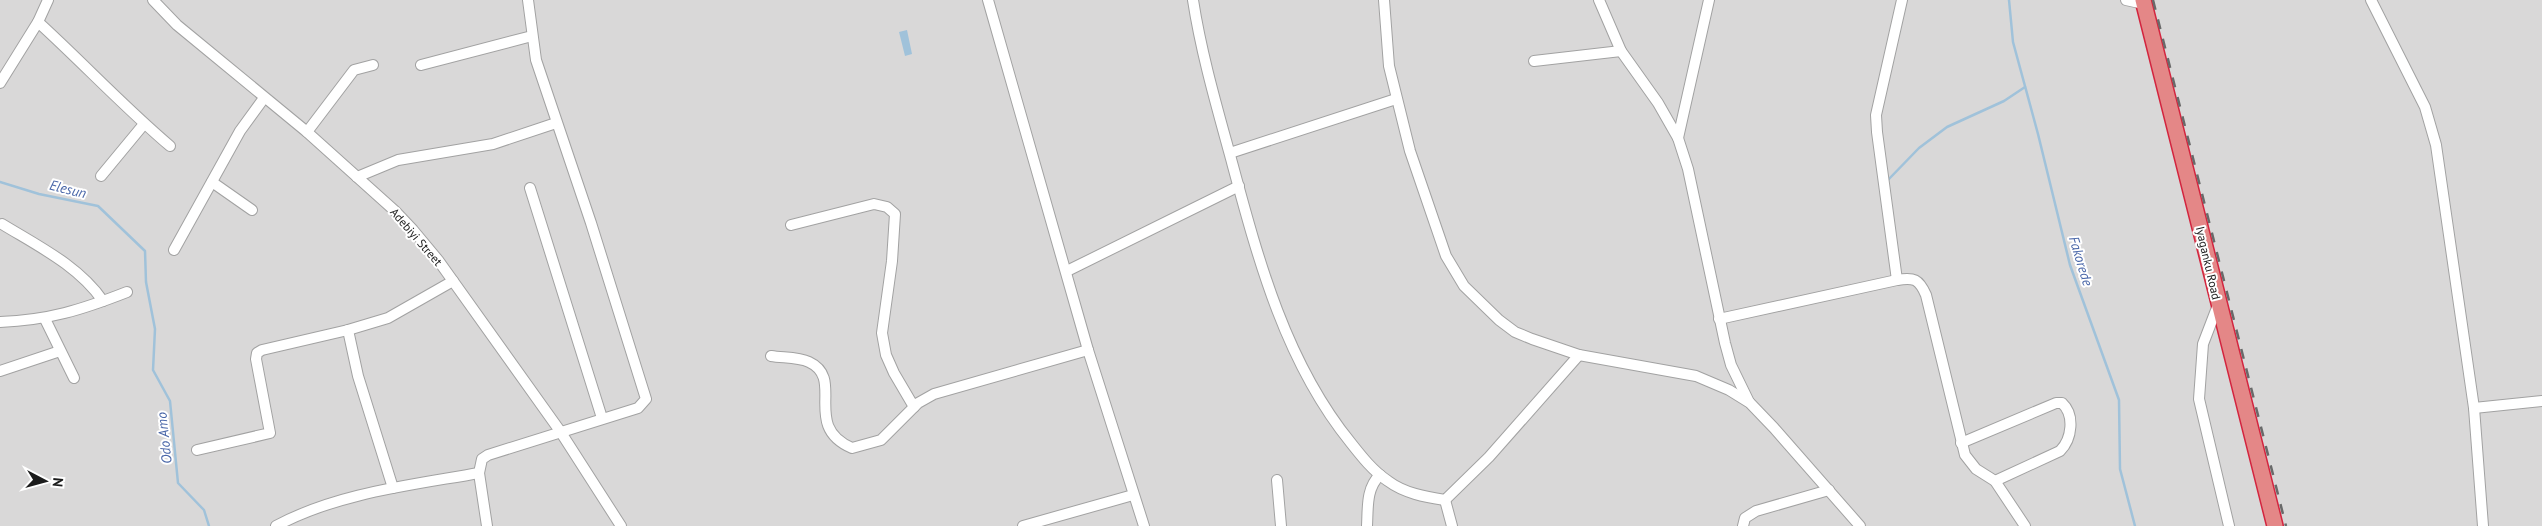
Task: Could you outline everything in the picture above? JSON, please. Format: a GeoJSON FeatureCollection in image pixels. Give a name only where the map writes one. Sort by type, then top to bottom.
{"type":"FeatureCollection","features":[{"type":"Feature","properties":{"kind":"highway","name":"Iyaganku Road"},"geometry":{"type":"LineString","coordinates":[[2143,2],[2275,526]]}},
{"type":"Feature","properties":{"kind":"street"},"geometry":{"type":"LineString","coordinates":[[0,82],[38,22],[48,0]]}},
{"type":"Feature","properties":{"kind":"street","name":"Adebiyi Street"},"geometry":{"type":"LineString","coordinates":[[153,0],[177,25],[307,132],[358,177],[413,230],[453,281],[560,431],[621,526]]}},
{"type":"Feature","properties":{"kind":"street"},"geometry":{"type":"LineString","coordinates":[[487,526],[479,472],[482,459],[488,455],[560,431],[638,408],[645,403],[646,395],[536,60],[528,0]]}},
{"type":"Feature","properties":{"kind":"street"},"geometry":{"type":"LineString","coordinates":[[988,0],[1088,350],[1144,526]]}},
{"type":"Feature","properties":{"kind":"street"},"geometry":{"type":"LineString","coordinates":[[1193,0],[1205,60],[1238,186],[1281,318],[1300,366],[1336,424],[1380,475],[1398,488],[1445,500]]}},
{"type":"Feature","properties":{"kind":"street"},"geometry":{"type":"LineString","coordinates":[[1384,0],[1389,66],[1396,100],[1410,151],[1446,256],[1460,280],[1498,320],[1515,332],[1578,355],[1696,376],[1729,390],[1750,403]]}},
{"type":"Feature","properties":{"kind":"street"},"geometry":{"type":"LineString","coordinates":[[1599,0],[1621,50],[1658,103],[1678,138],[1688,169],[1719,319],[1731,365],[1750,403],[1860,526]]}},
{"type":"Feature","properties":{"kind":"street"},"geometry":{"type":"LineString","coordinates":[[1678,138],[1709,0]]}},
{"type":"Feature","properties":{"kind":"street"},"geometry":{"type":"LineString","coordinates":[[1897,280],[1893,236],[1878,141],[1876,115],[1902,0]]}},
{"type":"Feature","properties":{"kind":"street"},"geometry":{"type":"LineString","coordinates":[[2126,0],[2143,2]]}},
{"type":"Feature","properties":{"kind":"street"},"geometry":{"type":"LineString","coordinates":[[2375,2],[2431,123],[2440,172],[2474,408],[2482,526]]}},
{"type":"Feature","properties":{"kind":"street"},"geometry":{"type":"LineString","coordinates":[[38,22],[144,124],[170,146]]}},
{"type":"Feature","properties":{"kind":"street"},"geometry":{"type":"LineString","coordinates":[[421,65],[532,36]]}},
{"type":"Feature","properties":{"kind":"street"},"geometry":{"type":"LineString","coordinates":[[1534,61],[1621,50]]}},
{"type":"Feature","properties":{"kind":"street"},"geometry":{"type":"LineString","coordinates":[[307,132],[354,70],[374,65]]}},
{"type":"Feature","properties":{"kind":"street"},"geometry":{"type":"LineString","coordinates":[[174,250],[240,131],[264,98]]}},
{"type":"Feature","properties":{"kind":"street"},"geometry":{"type":"LineString","coordinates":[[1230,153],[1396,100]]}},
{"type":"Feature","properties":{"kind":"street"},"geometry":{"type":"LineString","coordinates":[[358,177],[398,160],[493,144],[556,123]]}},
{"type":"Feature","properties":{"kind":"street"},"geometry":{"type":"LineString","coordinates":[[101,176],[144,124]]}},
{"type":"Feature","properties":{"kind":"street"},"geometry":{"type":"LineString","coordinates":[[212,182],[252,210]]}},
{"type":"Feature","properties":{"kind":"street"},"geometry":{"type":"LineString","coordinates":[[1067,272],[1238,186]]}},
{"type":"Feature","properties":{"kind":"street"},"geometry":{"type":"LineString","coordinates":[[530,188],[602,418]]}},
{"type":"Feature","properties":{"kind":"street"},"geometry":{"type":"LineString","coordinates":[[791,225],[874,204],[887,207],[895,214],[895,234],[882,333],[884,346],[894,373],[914,407]]}},
{"type":"Feature","properties":{"kind":"street"},"geometry":{"type":"LineString","coordinates":[[2,224],[67,264],[96,291],[103,301]]}},
{"type":"Feature","properties":{"kind":"street"},"geometry":{"type":"LineString","coordinates":[[1719,319],[1897,280],[1916,279],[1921,283],[1926,295],[1965,455],[1976,469],[1995,481],[2025,526]]}},
{"type":"Feature","properties":{"kind":"street"},"geometry":{"type":"LineString","coordinates":[[197,450],[270,433],[256,359],[257,354],[266,348],[348,330],[388,318],[453,281]]}},
{"type":"Feature","properties":{"kind":"street"},"geometry":{"type":"LineString","coordinates":[[0,322],[45,319],[127,292]]}},
{"type":"Feature","properties":{"kind":"street"},"geometry":{"type":"LineString","coordinates":[[2218,305],[2203,344],[2199,399],[2229,526]]}},
{"type":"Feature","properties":{"kind":"street"},"geometry":{"type":"LineString","coordinates":[[45,319],[74,378]]}},
{"type":"Feature","properties":{"kind":"street"},"geometry":{"type":"LineString","coordinates":[[348,330],[358,376],[393,488]]}},
{"type":"Feature","properties":{"kind":"street"},"geometry":{"type":"LineString","coordinates":[[771,356],[801,359],[819,368],[825,381],[824,408],[828,427],[838,440],[852,448],[881,440],[914,407],[934,394],[1088,350]]}},
{"type":"Feature","properties":{"kind":"street"},"geometry":{"type":"LineString","coordinates":[[0,371],[60,351]]}},
{"type":"Feature","properties":{"kind":"street"},"geometry":{"type":"LineString","coordinates":[[1445,500],[1490,457],[1578,355]]}},
{"type":"Feature","properties":{"kind":"street"},"geometry":{"type":"LineString","coordinates":[[2474,408],[2542,401]]}},
{"type":"Feature","properties":{"kind":"street"},"geometry":{"type":"LineString","coordinates":[[1961,443],[2056,403],[2062,403],[2066,406],[2069,411],[2070,432],[2067,444],[2060,451],[1995,481]]}},
{"type":"Feature","properties":{"kind":"street"},"geometry":{"type":"LineString","coordinates":[[276,526],[303,513],[393,488],[479,472]]}},
{"type":"Feature","properties":{"kind":"street"},"geometry":{"type":"LineString","coordinates":[[1367,526],[1370,491],[1374,480],[1380,475]]}},
{"type":"Feature","properties":{"kind":"street"},"geometry":{"type":"LineString","coordinates":[[1277,480],[1281,526]]}},
{"type":"Feature","properties":{"kind":"street"},"geometry":{"type":"LineString","coordinates":[[1743,526],[1746,518],[1756,511],[1829,490]]}},
{"type":"Feature","properties":{"kind":"street"},"geometry":{"type":"LineString","coordinates":[[1023,526],[1133,495]]}},
{"type":"Feature","properties":{"kind":"street"},"geometry":{"type":"LineString","coordinates":[[1445,500],[1452,526]]}},
{"type":"Feature","properties":{"kind":"shaded area"},"geometry":{"type":"Polygon","coordinates":[[[0,0],[2542,0],[2542,526],[0,526],[0,0]]]}},
{"type":"Feature","properties":{"kind":"water"},"geometry":{"type":"Polygon","coordinates":[[[907,30],[912,54],[905,56],[899,32],[907,30]]]}},
{"type":"Feature","properties":{"kind":"waterway","name":"Fakorede"},"geometry":{"type":"LineString","coordinates":[[2009,0],[2013,42],[2070,265],[2119,400],[2120,469],[2135,526]]}},
{"type":"Feature","properties":{"kind":"waterway"},"geometry":{"type":"LineString","coordinates":[[1887,181],[1919,148],[1947,127],[2004,101],[2025,87]]}},
{"type":"Feature","properties":{"kind":"waterway","name":"Odo Amo"},"geometry":{"type":"LineString","coordinates":[[0,182],[39,194],[98,206],[145,251],[146,282],[155,329],[153,370],[170,401],[178,483],[204,510],[209,526]]}},
{"type":"Feature","properties":{"kind":"railway"},"geometry":{"type":"LineString","coordinates":[[2153,0],[2286,526]]}},
{"type":"Feature","properties":{"kind":"water label","name":"Elesun"},"geometry":{"type":"Point","coordinates":[68,189]}}]}
